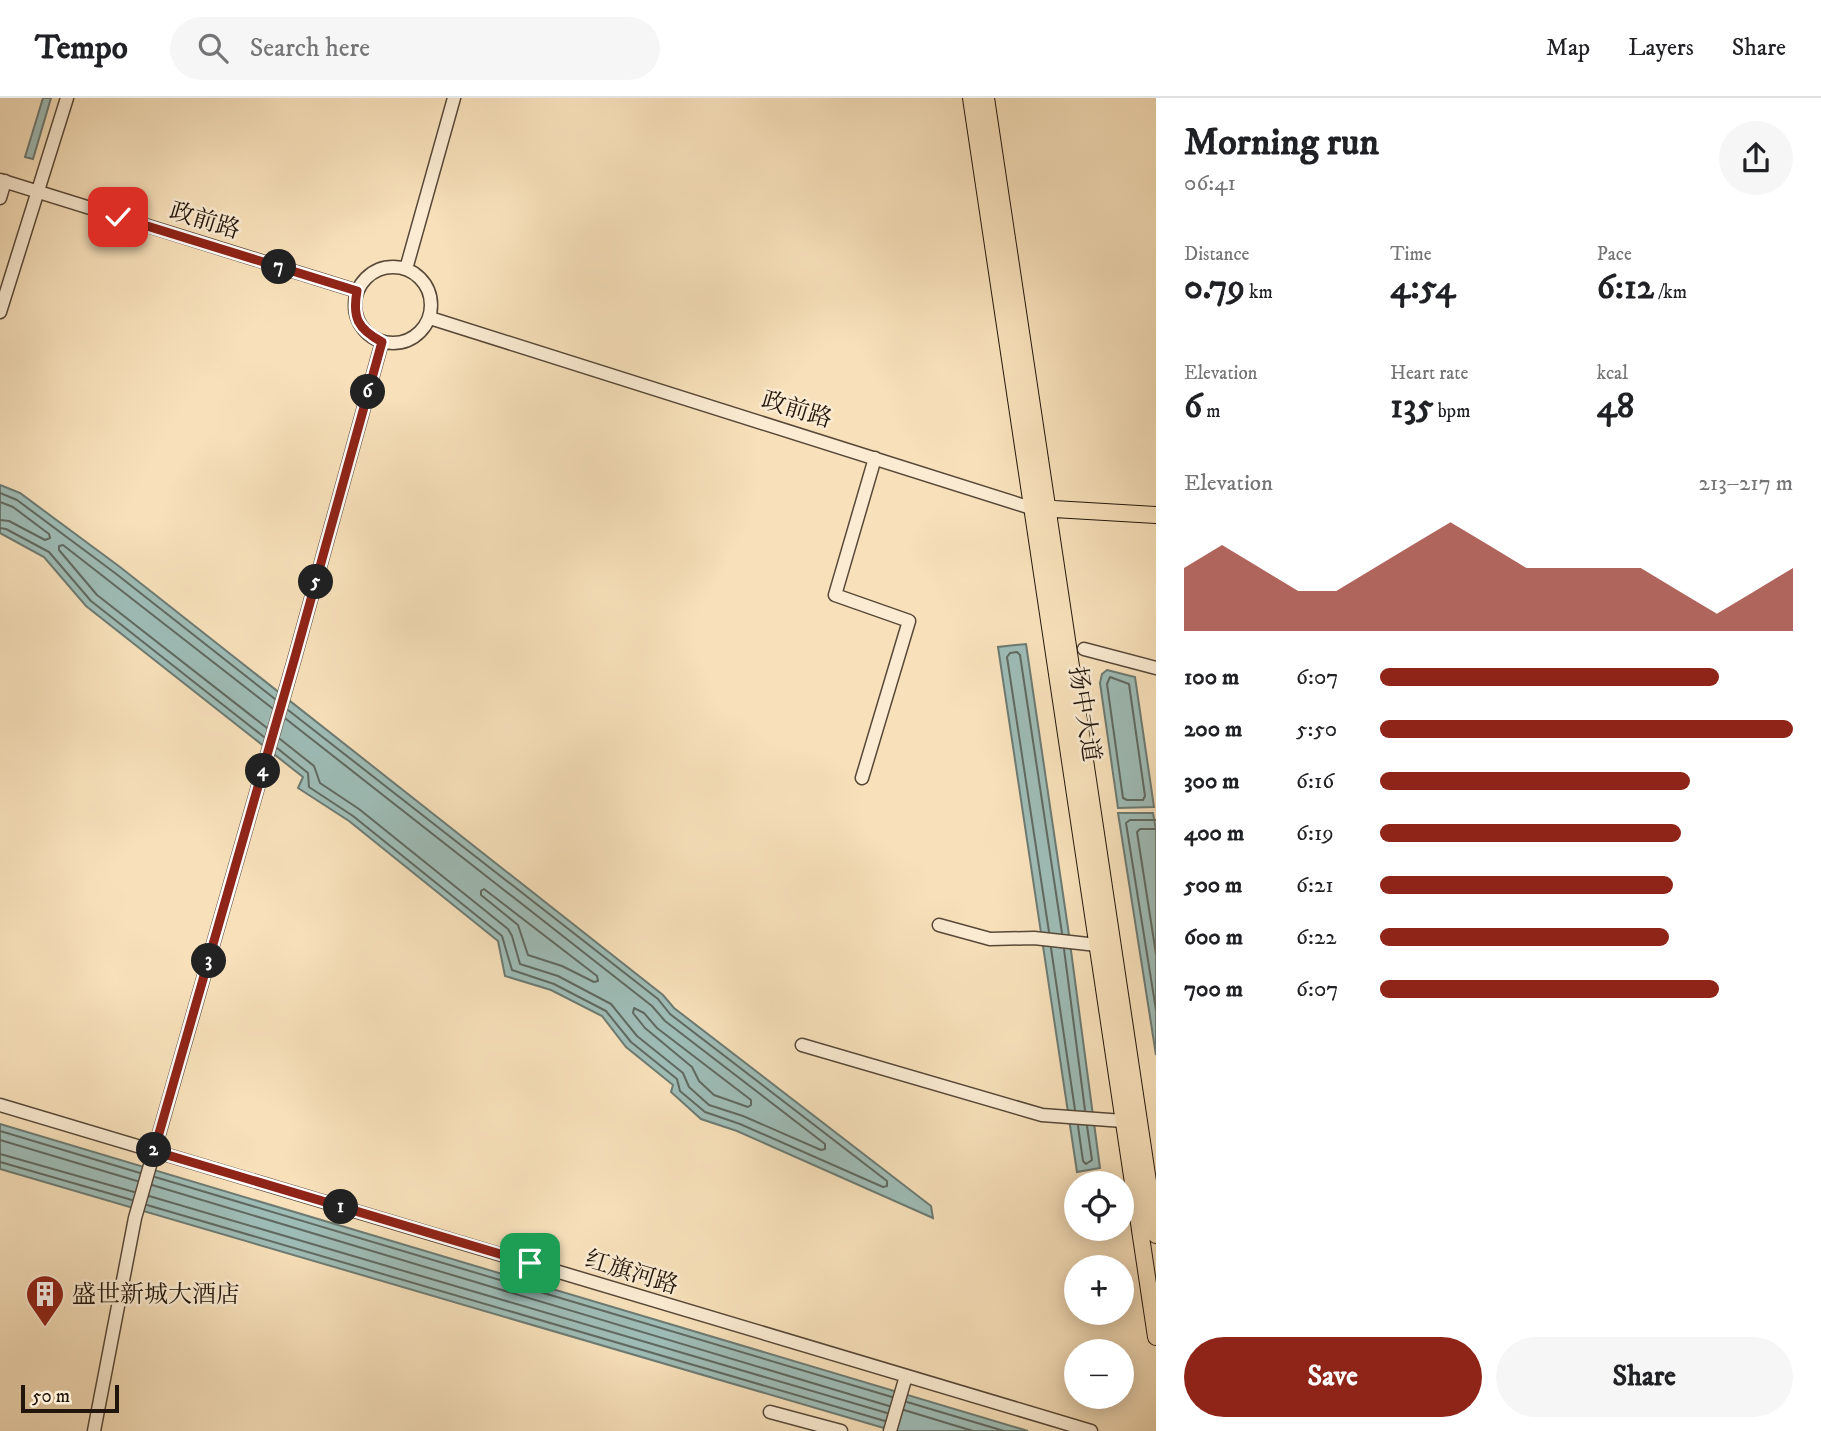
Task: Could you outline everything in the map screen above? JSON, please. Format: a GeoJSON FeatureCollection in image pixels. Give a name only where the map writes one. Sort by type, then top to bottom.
{"type":"FeatureCollection","features":[{"type":"Feature","properties":{"kind":"main road","name":"扬中大道"},"geometry":{"type":"LineString","coordinates":[[971,98],[1156,1235]]}},
{"type":"Feature","properties":{"kind":"main road","name":"扬中大道"},"geometry":{"type":"LineString","coordinates":[[986,98],[1097,945],[1156,1337]]}},
{"type":"Feature","properties":{"kind":"main road","name":"政前路"},"geometry":{"type":"LineString","coordinates":[[1039,508],[1156,516]]}},
{"type":"Feature","properties":{"kind":"street"},"geometry":{"type":"LineString","coordinates":[[0,312],[66,98]]}},
{"type":"Feature","properties":{"kind":"street"},"geometry":{"type":"LineString","coordinates":[[405,269],[454,98]]}},
{"type":"Feature","properties":{"kind":"street"},"geometry":{"type":"LineString","coordinates":[[0,198],[2,181]]}},
{"type":"Feature","properties":{"kind":"street","name":"政前路"},"geometry":{"type":"LineString","coordinates":[[2,181],[357,291]]}},
{"type":"Feature","properties":{"kind":"street"},"geometry":{"type":"LineString","coordinates":[[391,267],[405,269],[419,276],[428,288],[432,303],[430,318],[423,331],[411,340],[397,344],[382,342],[368,335],[358,322],[354,307],[357,291],[365,279],[377,270],[391,267]]}},
{"type":"Feature","properties":{"kind":"street","name":"政前路"},"geometry":{"type":"LineString","coordinates":[[430,318],[1039,508]]}},
{"type":"Feature","properties":{"kind":"street"},"geometry":{"type":"LineString","coordinates":[[94,1431],[135,1217],[382,342]]}},
{"type":"Feature","properties":{"kind":"street"},"geometry":{"type":"LineString","coordinates":[[862,778],[909,621],[835,595],[875,458]]}},
{"type":"Feature","properties":{"kind":"street"},"geometry":{"type":"LineString","coordinates":[[1084,649],[1156,668]]}},
{"type":"Feature","properties":{"kind":"street"},"geometry":{"type":"LineString","coordinates":[[939,925],[990,939],[1034,938],[1097,945]]}},
{"type":"Feature","properties":{"kind":"street"},"geometry":{"type":"LineString","coordinates":[[802,1045],[1042,1115],[1124,1121]]}},
{"type":"Feature","properties":{"kind":"street","name":"红旗河路"},"geometry":{"type":"LineString","coordinates":[[0,1105],[153,1155],[1091,1431]]}},
{"type":"Feature","properties":{"kind":"street"},"geometry":{"type":"LineString","coordinates":[[890,1431],[906,1376]]}},
{"type":"Feature","properties":{"kind":"street"},"geometry":{"type":"LineString","coordinates":[[770,1412],[841,1431]]}},
{"type":"Feature","properties":{"kind":"water"},"geometry":{"type":"Polygon","coordinates":[[[43,98],[51,98],[33,159],[25,157],[43,98]]]}},
{"type":"Feature","properties":{"kind":"water"},"geometry":{"type":"Polygon","coordinates":[[[0,485],[20,493],[120,567],[663,995],[674,1008],[931,1206],[933,1218],[737,1131],[701,1119],[671,1092],[673,1085],[626,1047],[602,1016],[551,990],[505,976],[498,941],[349,821],[298,788],[303,777],[86,606],[44,557],[0,533],[0,485]]]}},
{"type":"Feature","properties":{"kind":"water"},"geometry":{"type":"Polygon","coordinates":[[[1026,644],[1100,1168],[1077,1171],[998,647],[1026,644]]]}},
{"type":"Feature","properties":{"kind":"water"},"geometry":{"type":"Polygon","coordinates":[[[1107,670],[1135,677],[1154,807],[1118,808],[1100,683],[1102,674],[1107,670]]]}},
{"type":"Feature","properties":{"kind":"water"},"geometry":{"type":"Polygon","coordinates":[[[1118,813],[1153,813],[1156,830],[1156,1055],[1118,813]]]}},
{"type":"Feature","properties":{"kind":"water"},"geometry":{"type":"Polygon","coordinates":[[[0,1124],[1028,1431],[894,1431],[0,1169],[0,1124]]]}},
{"type":"Feature","properties":{"kind":"place","name":"盛世新城大酒店"},"geometry":{"type":"Point","coordinates":[45,1328]}},
{"type":"Feature","properties":{"kind":"route"},"geometry":{"type":"LineString","coordinates":[[118,217],[357,291],[354,307],[358,322],[368,335],[382,342],[154,1151],[530,1263]]}}]}
